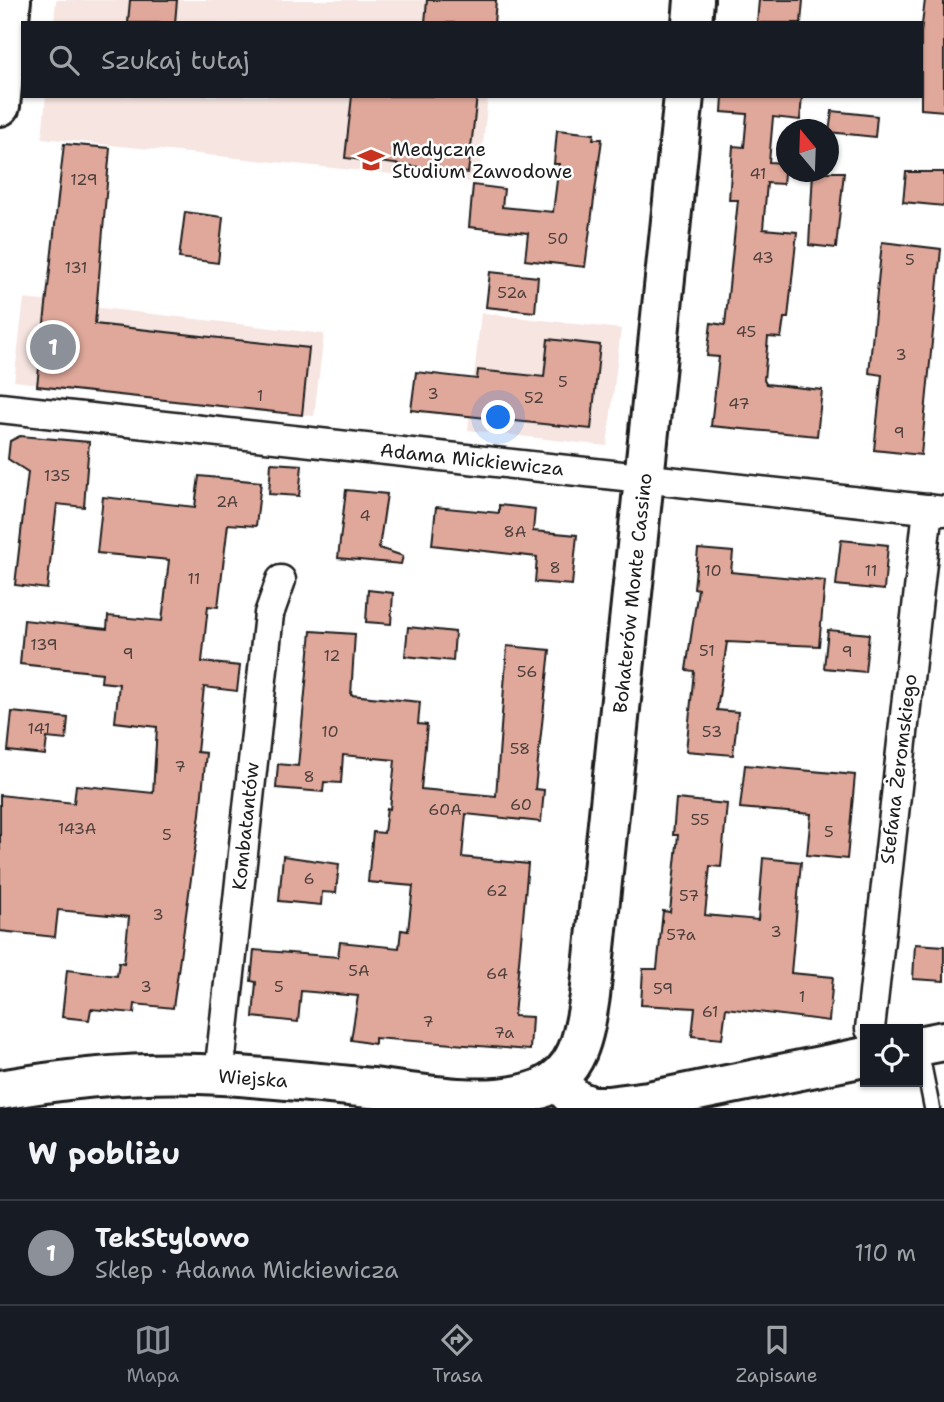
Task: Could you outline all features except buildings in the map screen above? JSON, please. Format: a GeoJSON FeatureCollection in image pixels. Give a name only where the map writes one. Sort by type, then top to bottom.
{"type":"FeatureCollection","features":[{"type":"Feature","properties":{"kind":"street"},"geometry":{"type":"LineString","coordinates":[[0,106],[3,48],[11,0]]}},
{"type":"Feature","properties":{"kind":"street"},"geometry":{"type":"LineString","coordinates":[[692,21],[694,0]]}},
{"type":"Feature","properties":{"kind":"street","name":"Bohaterów Monte Cassino"},"geometry":{"type":"LineString","coordinates":[[556,1080],[578,1053],[586,1025],[684,98]]}},
{"type":"Feature","properties":{"kind":"street","name":"Adama Mickiewicza"},"geometry":{"type":"LineString","coordinates":[[0,408],[936,510]]}},
{"type":"Feature","properties":{"kind":"street","name":"Stefana Żeromskiego"},"geometry":{"type":"LineString","coordinates":[[871,1024],[936,510]]}},
{"type":"Feature","properties":{"kind":"street","name":"Kombatantów"},"geometry":{"type":"LineString","coordinates":[[219,1075],[269,614],[281,580]]}},
{"type":"Feature","properties":{"kind":"street"},"geometry":{"type":"LineString","coordinates":[[556,1080],[576,1100],[599,1107],[706,1099],[860,1058]]}},
{"type":"Feature","properties":{"kind":"street","name":"Wiejska"},"geometry":{"type":"LineString","coordinates":[[0,1090],[108,1075],[219,1075],[498,1100],[538,1090],[556,1080]]}},
{"type":"Feature","properties":{"kind":"lane"},"geometry":{"type":"LineString","coordinates":[[927,1045],[932,1108]]}},
{"type":"Feature","properties":{"kind":"shaded area"},"geometry":{"type":"Polygon","coordinates":[[[56,0],[498,0],[496,21],[54,21],[56,0]]]}},
{"type":"Feature","properties":{"kind":"shaded area","name":"Medyczne Studium Zawodowe"},"geometry":{"type":"Polygon","coordinates":[[[46,98],[488,98],[479,183],[42,138],[46,98]]]}},
{"type":"Feature","properties":{"kind":"shaded area"},"geometry":{"type":"Polygon","coordinates":[[[24,299],[324,334],[314,416],[14,381],[24,299]]]}},
{"type":"Feature","properties":{"kind":"shaded area"},"geometry":{"type":"Polygon","coordinates":[[[481,313],[621,329],[607,446],[468,430],[481,313]]]}},
{"type":"Feature","properties":{"kind":"place","name":"Medyczne Studium Zawodowe"},"geometry":{"type":"Point","coordinates":[371,160]}},
{"type":"Feature","properties":{"kind":"place","name":"TekStylowo"},"geometry":{"type":"Point","coordinates":[53,347]}}]}
